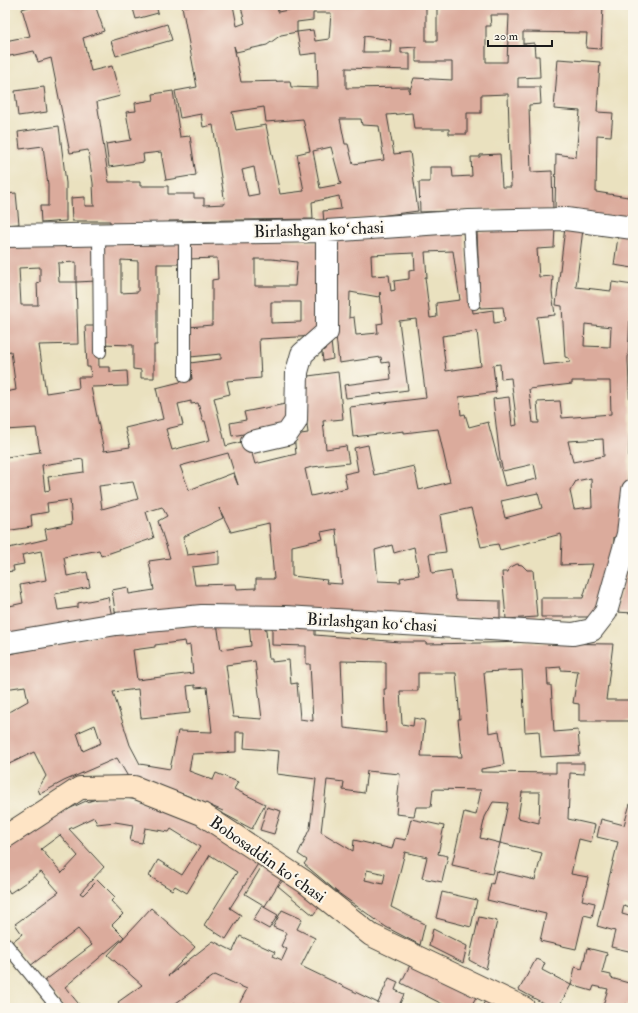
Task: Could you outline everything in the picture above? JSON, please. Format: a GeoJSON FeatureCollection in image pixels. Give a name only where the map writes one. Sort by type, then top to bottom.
{"type":"FeatureCollection","features":[{"type":"Feature","properties":{"kind":"street","name":"Birlashgan koʻchasi"},"geometry":{"type":"LineString","coordinates":[[5,236],[327,231],[469,221],[566,219],[633,228]]}},
{"type":"Feature","properties":{"kind":"street"},"geometry":{"type":"LineString","coordinates":[[252,442],[287,434],[296,421],[298,403],[297,372],[302,354],[327,332],[327,231]]}},
{"type":"Feature","properties":{"kind":"street","name":"Birlashgan koʻchasi"},"geometry":{"type":"LineString","coordinates":[[5,643],[116,624],[202,616],[285,617],[573,634],[592,630],[606,612],[628,534],[633,490]]}},
{"type":"Feature","properties":{"kind":"street","name":"Bobosaddin koʻchasi"},"geometry":{"type":"LineString","coordinates":[[5,837],[80,788],[134,786],[202,814],[305,882],[371,935],[524,1008]]}},
{"type":"Feature","properties":{"kind":"lane"},"geometry":{"type":"LineString","coordinates":[[469,221],[474,303]]}},
{"type":"Feature","properties":{"kind":"lane"},"geometry":{"type":"LineString","coordinates":[[185,233],[185,376]]}},
{"type":"Feature","properties":{"kind":"lane"},"geometry":{"type":"LineString","coordinates":[[100,234],[100,352]]}},
{"type":"Feature","properties":{"kind":"lane"},"geometry":{"type":"LineString","coordinates":[[5,943],[58,1008]]}},
{"type":"Feature","properties":{"kind":"building"},"geometry":{"type":"Polygon","coordinates":[[[35,5],[95,5],[104,31],[83,38],[91,71],[112,66],[120,96],[97,102],[109,182],[140,182],[140,186],[168,186],[168,194],[194,194],[194,198],[204,198],[204,205],[225,204],[213,125],[203,127],[201,114],[180,118],[175,91],[197,87],[182,6],[233,5],[237,26],[245,23],[241,7],[248,5],[277,5],[278,12],[293,9],[293,5],[426,5],[426,41],[437,41],[437,5],[603,5],[601,49],[586,48],[587,33],[523,32],[523,44],[534,43],[535,56],[539,56],[540,77],[518,78],[518,87],[540,87],[541,104],[529,105],[531,172],[552,171],[553,210],[512,212],[512,209],[420,212],[419,182],[430,182],[430,167],[452,167],[453,177],[472,176],[471,157],[500,154],[502,187],[511,187],[508,94],[481,95],[481,113],[467,113],[467,134],[449,134],[449,129],[414,129],[412,113],[387,115],[394,154],[410,152],[418,211],[324,223],[323,211],[341,209],[339,196],[312,202],[313,219],[169,221],[169,223],[110,226],[110,221],[72,221],[71,198],[85,197],[85,206],[94,206],[93,183],[88,150],[70,153],[51,58],[38,62],[34,51],[5,57],[5,41],[30,36],[22,9],[35,5]],[[313,13],[313,20],[297,22],[297,32],[313,30],[315,41],[329,39],[331,13],[313,13]],[[490,15],[491,26],[486,26],[486,62],[507,62],[509,15],[490,15]],[[297,32],[281,35],[267,45],[236,52],[234,46],[241,82],[290,81],[291,87],[318,88],[317,53],[301,55],[297,32]],[[364,36],[363,52],[390,52],[391,40],[364,36]],[[416,47],[401,48],[401,53],[410,53],[410,70],[346,68],[346,88],[409,87],[409,93],[414,78],[452,80],[452,62],[416,62],[416,47]],[[264,107],[232,112],[236,130],[266,125],[280,194],[304,191],[297,154],[310,151],[303,119],[266,122],[264,107]],[[340,119],[345,144],[348,144],[353,164],[384,160],[379,126],[362,125],[361,119],[340,119]],[[331,147],[313,151],[320,188],[341,184],[331,147]],[[254,167],[242,170],[248,196],[259,194],[254,167]]]}},
{"type":"Feature","properties":{"kind":"building"},"geometry":{"type":"Polygon","coordinates":[[[132,5],[156,5],[158,13],[136,19],[132,5]]]}},
{"type":"Feature","properties":{"kind":"building"},"geometry":{"type":"Polygon","coordinates":[[[167,24],[172,40],[116,56],[111,41],[167,24]]]}},
{"type":"Feature","properties":{"kind":"building"},"geometry":{"type":"Polygon","coordinates":[[[558,59],[600,62],[597,112],[613,113],[611,136],[597,135],[596,192],[628,197],[629,193],[633,194],[633,219],[555,211],[556,154],[576,157],[580,111],[554,109],[558,59]]]}},
{"type":"Feature","properties":{"kind":"building"},"geometry":{"type":"Polygon","coordinates":[[[44,87],[47,112],[18,116],[15,91],[44,87]]]}},
{"type":"Feature","properties":{"kind":"building"},"geometry":{"type":"Polygon","coordinates":[[[173,91],[180,137],[190,136],[196,175],[166,180],[161,152],[143,154],[144,162],[109,167],[106,144],[131,140],[126,112],[136,111],[135,103],[154,100],[153,94],[173,91]]]}},
{"type":"Feature","properties":{"kind":"building"},"geometry":{"type":"Polygon","coordinates":[[[59,126],[66,183],[66,221],[41,223],[40,206],[48,206],[48,185],[43,146],[20,149],[18,132],[59,126]]]}},
{"type":"Feature","properties":{"kind":"building"},"geometry":{"type":"Polygon","coordinates":[[[16,193],[19,224],[5,225],[5,194],[16,193]]]}},
{"type":"Feature","properties":{"kind":"building"},"geometry":{"type":"Polygon","coordinates":[[[555,227],[554,248],[537,249],[539,277],[553,276],[552,292],[555,315],[537,317],[543,365],[570,362],[569,358],[565,357],[562,306],[556,305],[565,227],[583,229],[576,287],[611,291],[612,282],[633,285],[628,359],[630,413],[628,491],[620,537],[614,537],[613,563],[596,617],[541,617],[541,598],[583,598],[593,564],[561,565],[561,534],[500,550],[498,544],[481,547],[471,508],[440,515],[446,552],[429,554],[432,573],[451,570],[456,600],[500,601],[500,618],[406,615],[116,618],[112,590],[128,587],[129,594],[154,590],[149,561],[170,558],[158,521],[167,516],[162,507],[146,512],[154,538],[101,556],[99,550],[64,557],[67,576],[87,572],[90,587],[55,594],[58,610],[78,607],[78,603],[108,597],[112,617],[5,638],[5,607],[23,603],[20,585],[46,580],[41,551],[22,555],[24,564],[13,566],[14,571],[5,572],[5,532],[9,548],[47,539],[45,529],[72,524],[70,500],[47,503],[48,512],[31,515],[32,527],[5,531],[5,451],[7,457],[40,452],[36,428],[5,430],[5,392],[16,390],[11,351],[5,352],[5,240],[55,238],[56,246],[96,245],[97,281],[76,282],[78,344],[39,345],[46,393],[79,388],[78,377],[91,377],[90,367],[87,367],[85,326],[98,326],[99,367],[110,367],[110,372],[127,371],[128,386],[91,387],[104,451],[130,447],[125,428],[163,419],[156,388],[192,379],[190,363],[221,359],[221,354],[190,357],[188,327],[212,325],[212,280],[218,279],[217,258],[188,259],[187,239],[274,238],[323,243],[317,336],[259,339],[261,378],[227,381],[230,394],[214,398],[226,446],[248,440],[255,464],[296,454],[294,435],[308,433],[301,377],[338,372],[343,419],[323,421],[326,449],[346,446],[349,463],[305,469],[311,496],[347,488],[344,474],[358,471],[354,448],[368,445],[374,475],[414,466],[419,490],[450,482],[438,429],[353,437],[350,407],[426,398],[416,319],[399,321],[408,390],[346,398],[344,385],[391,379],[389,362],[382,363],[381,357],[339,363],[332,301],[335,236],[463,231],[473,313],[493,310],[494,323],[505,321],[503,307],[480,308],[477,232],[555,227]],[[453,251],[425,252],[427,277],[425,277],[430,318],[437,317],[436,303],[460,300],[453,251]],[[414,253],[371,255],[372,276],[389,275],[391,291],[395,290],[394,281],[409,279],[409,271],[415,270],[414,253]],[[255,259],[255,286],[295,286],[297,262],[272,259],[255,259]],[[76,262],[58,263],[59,282],[76,282],[76,262]],[[40,267],[19,268],[21,305],[38,305],[37,283],[40,282],[40,267]],[[350,292],[349,318],[354,317],[356,335],[378,333],[377,324],[383,323],[380,292],[379,297],[350,292]],[[271,302],[271,323],[301,322],[301,302],[271,302]],[[585,324],[584,346],[610,347],[611,327],[585,324]],[[477,331],[442,336],[446,371],[481,366],[477,331]],[[500,364],[493,365],[496,392],[459,397],[461,415],[465,414],[469,427],[488,422],[505,486],[537,479],[534,464],[503,471],[500,459],[493,399],[509,397],[512,426],[517,425],[511,378],[501,379],[500,364]],[[572,381],[572,384],[529,389],[533,423],[539,423],[537,402],[560,401],[562,418],[611,414],[610,381],[572,381]],[[191,401],[178,404],[183,425],[166,429],[172,450],[210,440],[198,403],[191,404],[191,401]],[[603,439],[568,441],[573,462],[604,456],[603,439]],[[228,453],[180,466],[189,490],[233,473],[238,485],[228,453]],[[83,459],[42,465],[45,491],[50,490],[48,477],[84,472],[83,459]],[[591,478],[576,481],[570,491],[574,509],[592,507],[591,478]],[[133,482],[99,486],[102,509],[138,499],[133,482]],[[538,493],[501,501],[505,518],[542,508],[538,493]],[[219,508],[223,518],[183,537],[187,555],[219,551],[219,564],[192,567],[195,585],[236,584],[237,589],[256,588],[256,579],[274,579],[269,523],[231,532],[219,508]],[[336,529],[321,532],[323,539],[292,546],[292,576],[327,580],[326,583],[342,584],[336,529]],[[392,545],[375,550],[378,581],[401,582],[400,578],[419,575],[414,547],[394,553],[392,545]]]}},
{"type":"Feature","properties":{"kind":"building"},"geometry":{"type":"Polygon","coordinates":[[[619,230],[633,232],[633,268],[614,265],[619,230]]]}},
{"type":"Feature","properties":{"kind":"building"},"geometry":{"type":"Polygon","coordinates":[[[101,240],[181,241],[181,264],[157,264],[157,345],[154,345],[154,378],[141,378],[141,370],[133,369],[133,345],[101,344],[101,240]],[[121,260],[121,293],[138,292],[138,261],[121,260]]]}},
{"type":"Feature","properties":{"kind":"building"},"geometry":{"type":"Polygon","coordinates":[[[331,342],[333,359],[323,361],[321,344],[331,342]]]}},
{"type":"Feature","properties":{"kind":"building"},"geometry":{"type":"Polygon","coordinates":[[[291,403],[284,427],[232,436],[230,423],[246,420],[244,412],[291,403]]]}},
{"type":"Feature","properties":{"kind":"building"},"geometry":{"type":"Polygon","coordinates":[[[633,542],[633,613],[616,612],[633,542]]]}},
{"type":"Feature","properties":{"kind":"building"},"geometry":{"type":"Polygon","coordinates":[[[517,564],[522,565],[527,570],[533,570],[537,617],[506,619],[502,572],[508,572],[509,568],[517,564]]]}},
{"type":"Feature","properties":{"kind":"building"},"geometry":{"type":"Polygon","coordinates":[[[265,622],[269,659],[272,659],[272,662],[289,660],[291,684],[297,683],[300,719],[313,721],[310,664],[306,664],[306,646],[272,645],[272,626],[315,626],[315,635],[400,642],[426,642],[426,644],[534,642],[613,644],[606,700],[633,700],[633,721],[579,721],[579,704],[573,703],[578,671],[561,670],[561,667],[547,668],[548,685],[551,685],[554,732],[578,730],[580,755],[541,757],[539,731],[525,732],[522,670],[484,672],[489,733],[499,731],[504,765],[481,769],[481,772],[556,773],[556,763],[584,763],[584,774],[570,773],[568,819],[595,825],[591,842],[579,839],[571,874],[588,877],[582,900],[595,903],[592,917],[584,915],[576,949],[540,941],[546,914],[487,900],[491,883],[493,884],[496,871],[535,880],[542,853],[500,843],[492,874],[452,865],[464,812],[476,815],[481,790],[433,789],[431,807],[416,807],[414,816],[396,814],[400,774],[367,771],[364,793],[343,790],[344,782],[327,780],[321,832],[353,851],[354,840],[392,849],[395,838],[406,840],[411,819],[444,826],[438,854],[448,856],[442,882],[422,878],[427,857],[405,852],[391,907],[425,924],[420,945],[386,927],[337,892],[304,864],[307,860],[298,854],[310,828],[316,779],[277,774],[279,751],[244,748],[245,732],[236,732],[236,752],[192,754],[189,771],[213,780],[216,773],[238,782],[234,789],[265,804],[252,829],[222,813],[223,811],[183,794],[130,780],[117,758],[64,781],[40,794],[38,789],[46,776],[34,752],[5,766],[5,714],[28,701],[25,686],[5,689],[5,655],[113,632],[217,623],[221,650],[251,646],[249,624],[265,622]],[[185,641],[155,645],[155,647],[133,650],[137,680],[193,673],[190,645],[186,646],[185,641]],[[255,661],[226,665],[233,717],[262,719],[255,661]],[[341,661],[344,728],[386,733],[384,689],[386,689],[386,662],[341,661]],[[418,673],[418,691],[400,691],[402,724],[413,726],[414,718],[425,720],[421,756],[462,757],[458,719],[460,719],[456,673],[418,673]],[[195,685],[187,686],[190,713],[141,718],[138,689],[113,692],[130,745],[140,764],[170,769],[178,731],[212,732],[207,687],[195,688],[195,685]],[[95,725],[77,733],[83,751],[101,743],[95,725]],[[522,792],[518,818],[539,823],[540,792],[522,792]],[[493,802],[485,817],[480,838],[500,843],[508,803],[493,802]],[[367,870],[365,880],[383,884],[385,874],[367,870]]]}},
{"type":"Feature","properties":{"kind":"building"},"geometry":{"type":"Polygon","coordinates":[[[103,797],[120,797],[138,800],[181,813],[261,859],[230,908],[241,915],[226,939],[204,925],[237,872],[210,855],[187,893],[175,886],[172,890],[149,876],[158,860],[182,875],[200,847],[171,829],[169,832],[145,828],[142,843],[130,841],[133,825],[115,822],[97,824],[94,817],[69,829],[104,867],[80,893],[83,895],[98,880],[115,897],[111,901],[123,914],[112,925],[124,937],[65,987],[82,1008],[64,1008],[43,982],[92,945],[78,929],[30,966],[12,942],[22,934],[15,924],[59,892],[41,872],[10,893],[5,885],[5,847],[58,814],[86,801],[87,802],[103,797]],[[60,835],[41,849],[62,873],[78,856],[60,835]]]}},
{"type":"Feature","properties":{"kind":"building"},"geometry":{"type":"Polygon","coordinates":[[[630,804],[633,805],[633,908],[624,905],[622,914],[633,917],[633,952],[611,947],[615,931],[597,926],[618,842],[597,837],[601,819],[624,825],[630,804]]]}},
{"type":"Feature","properties":{"kind":"building"},"geometry":{"type":"Polygon","coordinates":[[[267,807],[281,811],[274,834],[260,830],[267,807]]]}},
{"type":"Feature","properties":{"kind":"building"},"geometry":{"type":"Polygon","coordinates":[[[262,866],[282,878],[265,906],[245,894],[262,866]]]}},
{"type":"Feature","properties":{"kind":"building"},"geometry":{"type":"Polygon","coordinates":[[[289,874],[323,902],[313,915],[278,886],[289,874]]]}},
{"type":"Feature","properties":{"kind":"building"},"geometry":{"type":"Polygon","coordinates":[[[442,892],[477,900],[471,927],[436,918],[442,892]]]}},
{"type":"Feature","properties":{"kind":"building"},"geometry":{"type":"Polygon","coordinates":[[[262,906],[278,915],[269,929],[253,920],[262,906]]]}},
{"type":"Feature","properties":{"kind":"building"},"geometry":{"type":"Polygon","coordinates":[[[151,908],[195,947],[168,976],[213,941],[233,951],[240,936],[275,952],[273,956],[282,960],[287,949],[281,946],[287,933],[273,927],[282,910],[302,919],[297,929],[315,938],[301,966],[378,1003],[389,978],[398,982],[395,990],[404,994],[398,1008],[299,1008],[291,1004],[289,1008],[237,1008],[247,989],[215,975],[169,1008],[122,1008],[118,1002],[142,985],[108,955],[151,908]]]}},
{"type":"Feature","properties":{"kind":"building"},"geometry":{"type":"Polygon","coordinates":[[[479,917],[497,921],[486,969],[469,960],[479,917]]]}},
{"type":"Feature","properties":{"kind":"building"},"geometry":{"type":"Polygon","coordinates":[[[433,929],[467,946],[463,963],[429,946],[433,929]]]}},
{"type":"Feature","properties":{"kind":"building"},"geometry":{"type":"Polygon","coordinates":[[[587,948],[607,953],[602,973],[611,975],[611,978],[632,984],[633,1006],[626,1004],[625,1008],[602,1008],[608,989],[594,986],[592,991],[571,985],[575,967],[582,969],[587,948]]]}},
{"type":"Feature","properties":{"kind":"building"},"geometry":{"type":"Polygon","coordinates":[[[414,957],[480,990],[470,1008],[450,1008],[401,983],[414,957]]]}},
{"type":"Feature","properties":{"kind":"building"},"geometry":{"type":"Polygon","coordinates":[[[536,959],[545,963],[542,970],[571,985],[558,1008],[552,1008],[519,990],[536,959]]]}},
{"type":"Feature","properties":{"kind":"building"},"geometry":{"type":"Polygon","coordinates":[[[489,994],[513,1008],[481,1008],[489,994]]]}}]}
